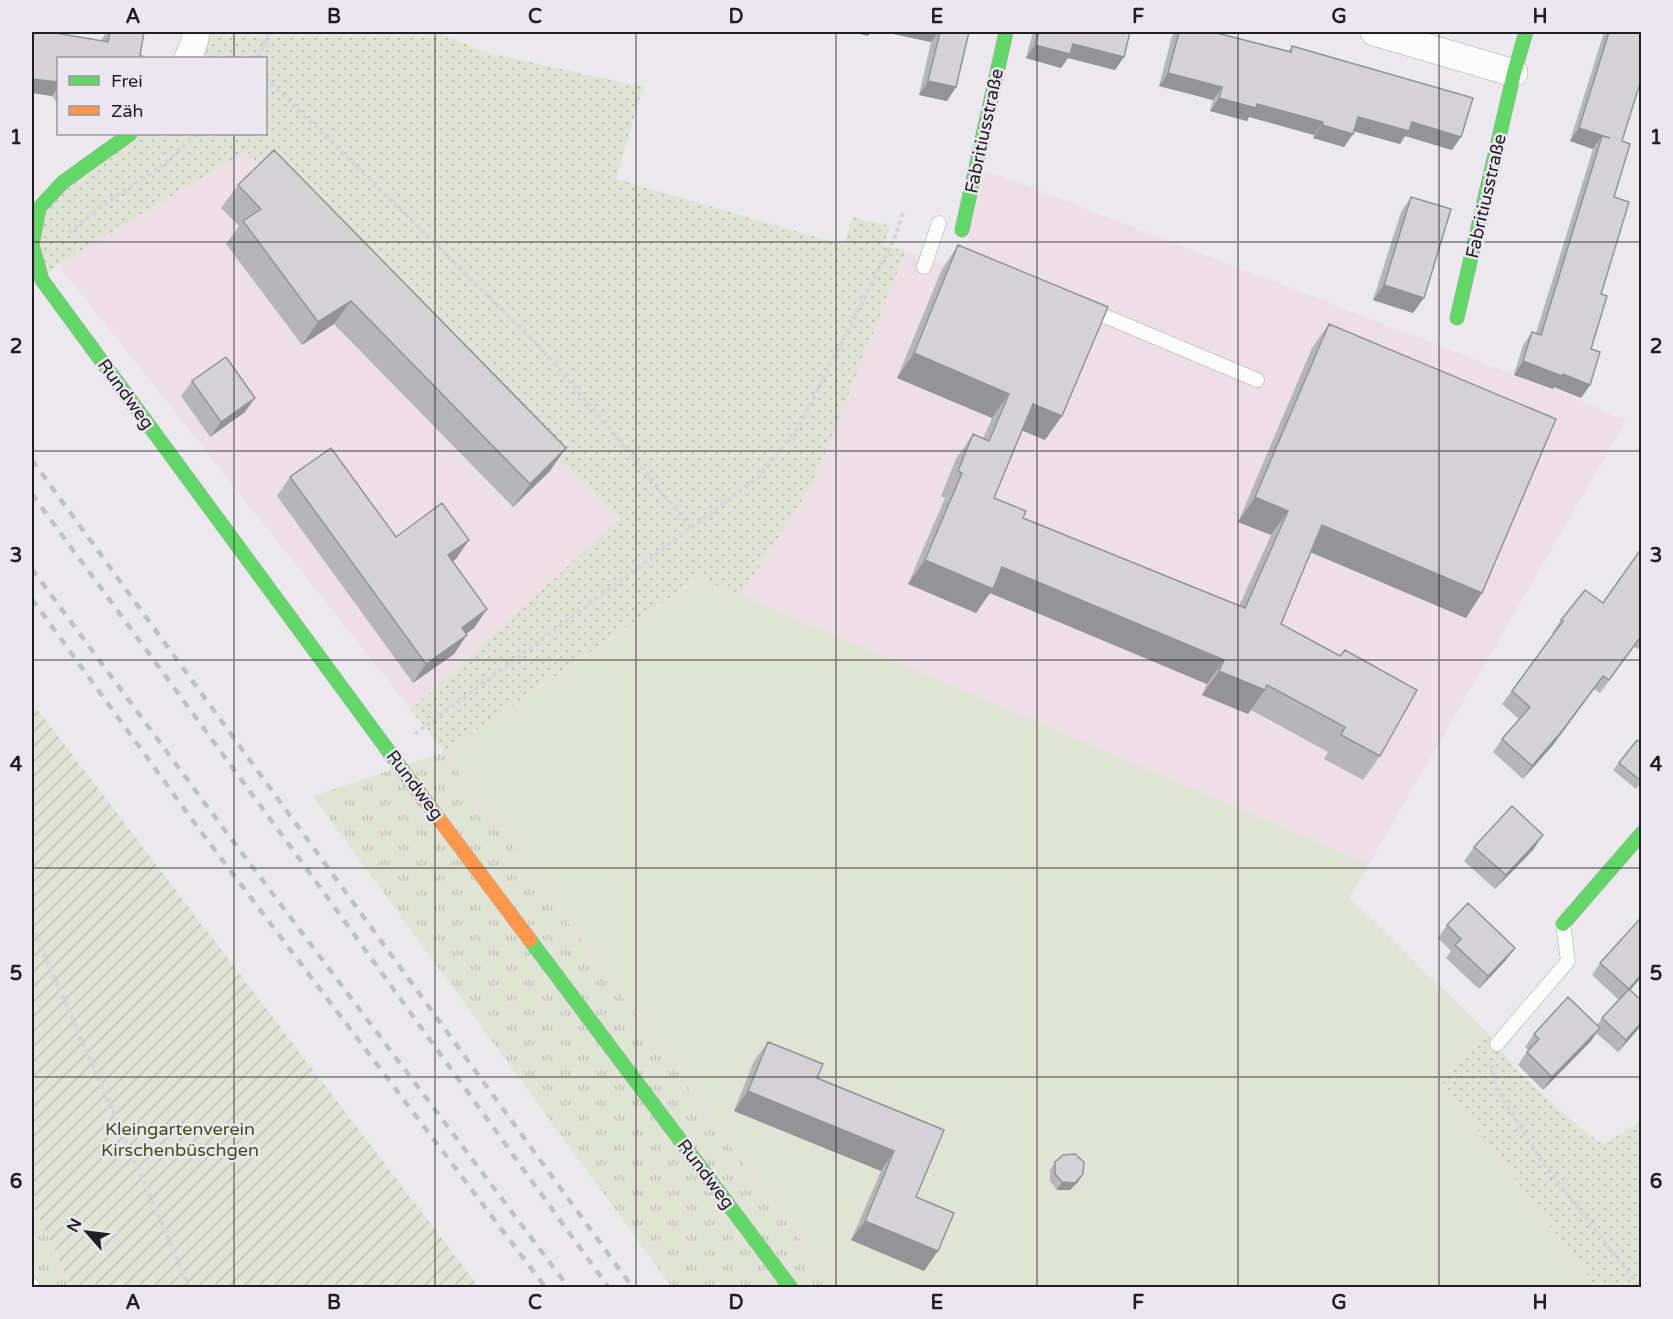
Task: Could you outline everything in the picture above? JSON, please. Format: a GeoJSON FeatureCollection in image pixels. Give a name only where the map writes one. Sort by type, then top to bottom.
{"type":"FeatureCollection","features":[{"type":"Feature","properties":{"kind":"street"},"geometry":{"type":"LineString","coordinates":[[188,57],[196,32]]}},
{"type":"Feature","properties":{"kind":"street","name":"Fabritiusstraße"},"geometry":{"type":"LineString","coordinates":[[961,236],[1006,32]]}},
{"type":"Feature","properties":{"kind":"street"},"geometry":{"type":"LineString","coordinates":[[1374,32],[1514,73]]}},
{"type":"Feature","properties":{"kind":"street","name":"Fabritiusstraße"},"geometry":{"type":"LineString","coordinates":[[1457,318],[1514,73],[1526,32]]}},
{"type":"Feature","properties":{"kind":"street"},"geometry":{"type":"LineString","coordinates":[[32,245],[39,208],[63,182],[128,135]]}},
{"type":"Feature","properties":{"kind":"street","name":"Rundweg"},"geometry":{"type":"LineString","coordinates":[[32,245],[42,280],[390,753],[791,1287]]}},
{"type":"Feature","properties":{"kind":"street"},"geometry":{"type":"LineString","coordinates":[[1563,924],[1641,833]]}},
{"type":"Feature","properties":{"kind":"lane"},"geometry":{"type":"LineString","coordinates":[[924,267],[939,224]]}},
{"type":"Feature","properties":{"kind":"lane"},"geometry":{"type":"LineString","coordinates":[[1081,306],[1257,380]]}},
{"type":"Feature","properties":{"kind":"lane"},"geometry":{"type":"LineString","coordinates":[[1497,1044],[1568,961],[1563,924]]}},
{"type":"Feature","properties":{"kind":"path"},"geometry":{"type":"LineString","coordinates":[[258,57],[269,32]]}},
{"type":"Feature","properties":{"kind":"path"},"geometry":{"type":"LineString","coordinates":[[267,79],[539,346],[691,528]]}},
{"type":"Feature","properties":{"kind":"path"},"geometry":{"type":"LineString","coordinates":[[32,245],[69,233],[112,198],[162,166],[196,135]]}},
{"type":"Feature","properties":{"kind":"path"},"geometry":{"type":"LineString","coordinates":[[390,753],[760,476],[801,423],[896,235],[903,213]]}},
{"type":"Feature","properties":{"kind":"path"},"geometry":{"type":"LineString","coordinates":[[32,926],[190,1287]]}},
{"type":"Feature","properties":{"kind":"path"},"geometry":{"type":"LineString","coordinates":[[1497,1044],[1492,1064],[1495,1086],[1543,1163],[1640,1287]]}},
{"type":"Feature","properties":{"kind":"shaded area"},"geometry":{"type":"Polygon","coordinates":[[[246,151],[620,520],[411,710],[58,265],[246,151]]]}},
{"type":"Feature","properties":{"kind":"shaded area"},"geometry":{"type":"Polygon","coordinates":[[[986,170],[1555,389],[1626,421],[1369,864],[740,596],[814,481],[906,251],[947,266],[961,264],[986,170]]]}},
{"type":"Feature","properties":{"kind":"green space"},"geometry":{"type":"Polygon","coordinates":[[[196,32],[438,32],[484,52],[643,87],[616,179],[844,245],[852,217],[891,226],[883,245],[906,251],[814,481],[740,596],[699,578],[444,752],[411,710],[619,519],[246,151],[58,265],[42,280],[39,208],[129,135],[267,135],[267,57],[188,57],[196,32]]]}},
{"type":"Feature","properties":{"kind":"green space"},"geometry":{"type":"Polygon","coordinates":[[[700,578],[1369,864],[1349,898],[1487,1032],[1440,1079],[1596,1287],[837,1287],[769,1198],[444,752],[700,578]]]}},
{"type":"Feature","properties":{"kind":"green space","name":"Kleingartenverein Kirschenbüschgen"},"geometry":{"type":"Polygon","coordinates":[[[32,702],[479,1287],[72,1287],[32,1203],[32,702]]]}},
{"type":"Feature","properties":{"kind":"green space"},"geometry":{"type":"Polygon","coordinates":[[[444,752],[769,1198],[837,1287],[672,1287],[313,796],[444,752]]]}},
{"type":"Feature","properties":{"kind":"green space"},"geometry":{"type":"Polygon","coordinates":[[[1487,1032],[1515,1068],[1563,1113],[1603,1145],[1641,1121],[1641,1287],[1596,1287],[1440,1079],[1487,1032]]]}},
{"type":"Feature","properties":{"kind":"green space"},"geometry":{"type":"Polygon","coordinates":[[[32,1203],[72,1287],[32,1287],[32,1203]]]}},
{"type":"Feature","properties":{"kind":"building"},"geometry":{"type":"Polygon","coordinates":[[[32,32],[50,32],[108,42],[110,32],[144,32],[140,55],[144,57],[57,57],[57,82],[32,79],[32,32]]]}},
{"type":"Feature","properties":{"kind":"building"},"geometry":{"type":"Polygon","coordinates":[[[940,32],[969,32],[956,87],[928,81],[940,32]]]}},
{"type":"Feature","properties":{"kind":"building"},"geometry":{"type":"Polygon","coordinates":[[[1039,32],[1130,32],[1124,57],[1073,44],[1070,54],[1035,45],[1039,32]]]}},
{"type":"Feature","properties":{"kind":"building"},"geometry":{"type":"Polygon","coordinates":[[[1179,32],[1213,32],[1291,52],[1292,46],[1473,98],[1461,137],[1412,122],[1409,131],[1358,117],[1353,134],[1322,125],[1323,122],[1257,104],[1256,108],[1219,98],[1222,87],[1168,73],[1179,32]]]}},
{"type":"Feature","properties":{"kind":"building"},"geometry":{"type":"Polygon","coordinates":[[[1609,32],[1641,32],[1641,80],[1622,141],[1630,144],[1614,197],[1629,202],[1601,294],[1607,296],[1591,349],[1600,352],[1590,385],[1523,361],[1532,332],[1541,335],[1602,136],[1610,138],[1579,128],[1609,32]]]}},
{"type":"Feature","properties":{"kind":"building"},"geometry":{"type":"Polygon","coordinates":[[[274,150],[566,448],[530,484],[351,301],[318,322],[243,221],[261,209],[238,185],[274,150]]]}},
{"type":"Feature","properties":{"kind":"building"},"geometry":{"type":"Polygon","coordinates":[[[1411,197],[1451,209],[1424,298],[1384,285],[1411,197]]]}},
{"type":"Feature","properties":{"kind":"building"},"geometry":{"type":"Polygon","coordinates":[[[958,245],[1108,307],[1062,416],[1033,404],[994,498],[1026,511],[1023,518],[1245,608],[1288,511],[1255,497],[1329,324],[1556,419],[1482,593],[1322,525],[1281,624],[1340,656],[1345,650],[1417,690],[1380,756],[1341,735],[1345,727],[1267,685],[1265,690],[1219,671],[1224,660],[1002,567],[993,589],[925,560],[962,473],[958,471],[973,434],[989,441],[1009,394],[914,353],[958,245]]]}},
{"type":"Feature","properties":{"kind":"building"},"geometry":{"type":"Polygon","coordinates":[[[226,357],[255,398],[221,422],[192,381],[226,357]]]}},
{"type":"Feature","properties":{"kind":"building"},"geometry":{"type":"Polygon","coordinates":[[[331,448],[396,537],[442,503],[469,540],[448,555],[487,609],[462,628],[467,635],[426,664],[290,477],[331,448]]]}},
{"type":"Feature","properties":{"kind":"building"},"geometry":{"type":"Polygon","coordinates":[[[1641,549],[1641,636],[1609,680],[1603,676],[1562,731],[1532,766],[1502,739],[1530,707],[1512,691],[1563,621],[1561,620],[1585,590],[1603,603],[1641,549]]]}},
{"type":"Feature","properties":{"kind":"building"},"geometry":{"type":"Polygon","coordinates":[[[1637,740],[1641,743],[1641,781],[1619,763],[1637,740]]]}},
{"type":"Feature","properties":{"kind":"building"},"geometry":{"type":"Polygon","coordinates":[[[1512,806],[1543,835],[1506,875],[1474,847],[1512,806]]]}},
{"type":"Feature","properties":{"kind":"building"},"geometry":{"type":"Polygon","coordinates":[[[1468,903],[1515,948],[1488,976],[1455,945],[1461,939],[1447,925],[1468,903]]]}},
{"type":"Feature","properties":{"kind":"building"},"geometry":{"type":"Polygon","coordinates":[[[1639,920],[1641,922],[1641,975],[1629,989],[1600,963],[1639,920]]]}},
{"type":"Feature","properties":{"kind":"building"},"geometry":{"type":"Polygon","coordinates":[[[1629,989],[1641,1000],[1641,1023],[1626,1040],[1602,1018],[1629,989]]]}},
{"type":"Feature","properties":{"kind":"building"},"geometry":{"type":"Polygon","coordinates":[[[1568,997],[1600,1028],[1552,1077],[1527,1052],[1539,1039],[1534,1034],[1568,997]]]}},
{"type":"Feature","properties":{"kind":"building"},"geometry":{"type":"Polygon","coordinates":[[[768,1042],[823,1064],[817,1078],[944,1130],[916,1197],[954,1213],[938,1251],[865,1221],[894,1151],[748,1091],[768,1042]]]}},
{"type":"Feature","properties":{"kind":"building"},"geometry":{"type":"Polygon","coordinates":[[[1075,1154],[1084,1162],[1083,1174],[1075,1183],[1062,1182],[1055,1174],[1055,1162],[1063,1155],[1075,1154]]]}},
{"type":"Feature","properties":{"kind":"railway"},"geometry":{"type":"LineString","coordinates":[[32,460],[633,1288]]}},
{"type":"Feature","properties":{"kind":"railway"},"geometry":{"type":"LineString","coordinates":[[32,494],[309,872],[609,1288]]}},
{"type":"Feature","properties":{"kind":"railway"},"geometry":{"type":"LineString","coordinates":[[32,569],[569,1288]]}},
{"type":"Feature","properties":{"kind":"railway"},"geometry":{"type":"LineString","coordinates":[[32,599],[196,825],[546,1288]]}},
{"type":"Feature","properties":{"kind":"traffic: fast"},"geometry":{"type":"LineString","coordinates":[[962,230],[1006,32]]}},
{"type":"Feature","properties":{"kind":"traffic: fast"},"geometry":{"type":"LineString","coordinates":[[1457,318],[1514,73],[1526,32]]}},
{"type":"Feature","properties":{"kind":"traffic: fast"},"geometry":{"type":"LineString","coordinates":[[129,135],[63,182],[39,208],[32,245],[42,280],[412,783]]}},
{"type":"Feature","properties":{"kind":"traffic: fast"},"geometry":{"type":"LineString","coordinates":[[1563,924],[1642,833]]}},
{"type":"Feature","properties":{"kind":"traffic: fast"},"geometry":{"type":"LineString","coordinates":[[530,940],[791,1288]]}},
{"type":"Feature","properties":{"kind":"traffic: slow"},"geometry":{"type":"LineString","coordinates":[[412,783],[530,940]]}}]}
